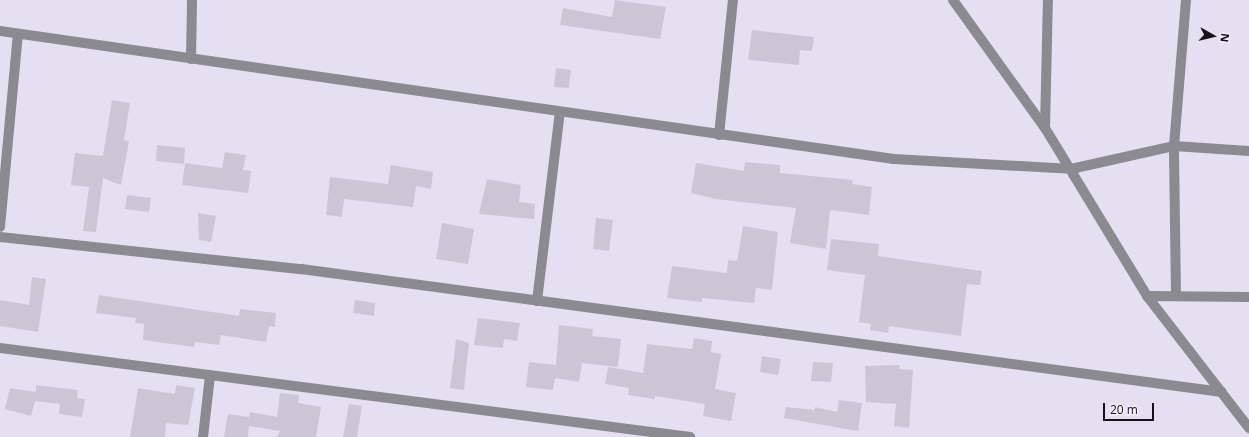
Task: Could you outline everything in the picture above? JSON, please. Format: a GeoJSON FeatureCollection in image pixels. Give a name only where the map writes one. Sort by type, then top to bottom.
{"type":"FeatureCollection","features":[{"type":"Feature","properties":{"kind":"street"},"geometry":{"type":"LineString","coordinates":[[191,59],[192,0]]}},
{"type":"Feature","properties":{"kind":"street"},"geometry":{"type":"LineString","coordinates":[[718,134],[733,0]]}},
{"type":"Feature","properties":{"kind":"street"},"geometry":{"type":"LineString","coordinates":[[953,0],[1045,128],[1147,296],[1249,428]]}},
{"type":"Feature","properties":{"kind":"street"},"geometry":{"type":"LineString","coordinates":[[1045,128],[1048,0]]}},
{"type":"Feature","properties":{"kind":"street"},"geometry":{"type":"LineString","coordinates":[[1176,296],[1174,146],[1186,0]]}},
{"type":"Feature","properties":{"kind":"street"},"geometry":{"type":"LineString","coordinates":[[0,31],[894,160],[1071,169],[1174,146],[1249,151]]}},
{"type":"Feature","properties":{"kind":"street"},"geometry":{"type":"LineString","coordinates":[[0,227],[18,34]]}},
{"type":"Feature","properties":{"kind":"street"},"geometry":{"type":"LineString","coordinates":[[537,301],[560,112]]}},
{"type":"Feature","properties":{"kind":"street"},"geometry":{"type":"LineString","coordinates":[[0,237],[301,269],[1222,392]]}},
{"type":"Feature","properties":{"kind":"street"},"geometry":{"type":"LineString","coordinates":[[1147,296],[1249,297]]}},
{"type":"Feature","properties":{"kind":"street"},"geometry":{"type":"LineString","coordinates":[[0,348],[690,437]]}},
{"type":"Feature","properties":{"kind":"street"},"geometry":{"type":"LineString","coordinates":[[203,437],[210,376]]}},
{"type":"Feature","properties":{"kind":"building"},"geometry":{"type":"Polygon","coordinates":[[[615,0],[666,7],[660,39],[560,25],[563,8],[612,17],[615,0]]]}},
{"type":"Feature","properties":{"kind":"building"},"geometry":{"type":"Polygon","coordinates":[[[752,30],[814,37],[812,51],[800,50],[799,65],[748,60],[752,30]]]}},
{"type":"Feature","properties":{"kind":"building"},"geometry":{"type":"Polygon","coordinates":[[[556,68],[571,70],[569,88],[554,87],[556,68]]]}},
{"type":"Feature","properties":{"kind":"building"},"geometry":{"type":"Polygon","coordinates":[[[112,100],[130,103],[124,140],[129,141],[121,185],[103,178],[96,232],[83,231],[89,187],[71,185],[75,153],[103,156],[112,100]]]}},
{"type":"Feature","properties":{"kind":"building"},"geometry":{"type":"Polygon","coordinates":[[[157,145],[185,148],[184,164],[156,161],[157,145]]]}},
{"type":"Feature","properties":{"kind":"building"},"geometry":{"type":"Polygon","coordinates":[[[225,152],[246,155],[243,170],[251,171],[248,193],[182,185],[185,163],[222,168],[225,152]]]}},
{"type":"Feature","properties":{"kind":"building"},"geometry":{"type":"Polygon","coordinates":[[[745,162],[780,165],[780,173],[853,180],[852,184],[872,187],[869,215],[830,210],[826,249],[790,243],[796,208],[716,199],[691,193],[696,163],[744,171],[745,162]]]}},
{"type":"Feature","properties":{"kind":"building"},"geometry":{"type":"Polygon","coordinates":[[[391,165],[433,172],[431,189],[416,186],[413,207],[344,199],[342,217],[326,215],[330,177],[388,184],[391,165]]]}},
{"type":"Feature","properties":{"kind":"building"},"geometry":{"type":"Polygon","coordinates":[[[487,179],[521,185],[519,202],[535,204],[534,219],[479,214],[487,179]]]}},
{"type":"Feature","properties":{"kind":"building"},"geometry":{"type":"Polygon","coordinates":[[[127,195],[151,198],[149,212],[125,209],[127,195]]]}},
{"type":"Feature","properties":{"kind":"building"},"geometry":{"type":"Polygon","coordinates":[[[198,213],[216,216],[211,242],[199,240],[198,213]]]}},
{"type":"Feature","properties":{"kind":"building"},"geometry":{"type":"Polygon","coordinates":[[[596,218],[613,220],[609,251],[593,249],[596,218]]]}},
{"type":"Feature","properties":{"kind":"building"},"geometry":{"type":"Polygon","coordinates":[[[442,223],[474,229],[468,264],[436,259],[442,223]]]}},
{"type":"Feature","properties":{"kind":"building"},"geometry":{"type":"Polygon","coordinates":[[[743,226],[778,232],[772,290],[756,288],[754,303],[702,298],[702,302],[667,298],[672,266],[727,273],[728,260],[737,261],[743,226]]]}},
{"type":"Feature","properties":{"kind":"building"},"geometry":{"type":"Polygon","coordinates":[[[831,239],[879,244],[878,256],[982,271],[980,285],[967,284],[961,336],[889,326],[888,333],[870,330],[871,324],[859,322],[865,275],[827,270],[831,239]]]}},
{"type":"Feature","properties":{"kind":"building"},"geometry":{"type":"Polygon","coordinates":[[[32,277],[46,279],[38,332],[0,326],[0,300],[29,305],[32,277]]]}},
{"type":"Feature","properties":{"kind":"building"},"geometry":{"type":"Polygon","coordinates":[[[99,295],[239,316],[240,309],[276,313],[275,327],[269,326],[266,342],[221,335],[219,345],[195,342],[194,347],[143,340],[144,324],[135,323],[136,318],[96,313],[99,295]]]}},
{"type":"Feature","properties":{"kind":"building"},"geometry":{"type":"Polygon","coordinates":[[[355,300],[375,303],[374,316],[353,313],[355,300]]]}},
{"type":"Feature","properties":{"kind":"building"},"geometry":{"type":"Polygon","coordinates":[[[478,318],[520,323],[517,341],[504,339],[503,348],[474,345],[478,318]]]}},
{"type":"Feature","properties":{"kind":"building"},"geometry":{"type":"Polygon","coordinates":[[[559,325],[593,329],[592,336],[621,339],[618,367],[582,363],[579,382],[555,378],[553,390],[526,387],[529,362],[556,365],[559,325]]]}},
{"type":"Feature","properties":{"kind":"building"},"geometry":{"type":"Polygon","coordinates":[[[694,338],[712,341],[711,352],[721,354],[715,389],[736,393],[731,421],[703,416],[705,404],[655,396],[655,399],[628,395],[629,388],[605,384],[608,367],[643,373],[647,344],[692,349],[694,338]]]}},
{"type":"Feature","properties":{"kind":"building"},"geometry":{"type":"Polygon","coordinates":[[[456,339],[469,343],[464,390],[450,388],[456,339]]]}},
{"type":"Feature","properties":{"kind":"building"},"geometry":{"type":"Polygon","coordinates":[[[762,356],[781,359],[778,375],[760,372],[762,356]]]}},
{"type":"Feature","properties":{"kind":"building"},"geometry":{"type":"Polygon","coordinates":[[[813,362],[833,363],[831,382],[811,381],[813,362]]]}},
{"type":"Feature","properties":{"kind":"building"},"geometry":{"type":"Polygon","coordinates":[[[900,365],[899,369],[913,370],[909,428],[894,426],[896,404],[866,402],[865,366],[900,365]]]}},
{"type":"Feature","properties":{"kind":"building"},"geometry":{"type":"Polygon","coordinates":[[[36,385],[78,390],[77,398],[85,399],[82,417],[59,414],[60,404],[35,401],[31,416],[5,409],[10,388],[36,392],[36,385]]]}},
{"type":"Feature","properties":{"kind":"building"},"geometry":{"type":"Polygon","coordinates":[[[176,385],[195,388],[188,425],[166,423],[165,437],[130,437],[138,388],[175,394],[176,385]]]}},
{"type":"Feature","properties":{"kind":"building"},"geometry":{"type":"Polygon","coordinates":[[[280,393],[299,395],[298,403],[321,407],[316,437],[277,437],[280,431],[249,426],[248,437],[224,437],[228,414],[249,417],[250,412],[277,417],[280,393]]]}},
{"type":"Feature","properties":{"kind":"building"},"geometry":{"type":"Polygon","coordinates":[[[839,400],[862,403],[858,431],[784,418],[786,407],[815,410],[815,407],[837,412],[839,400]]]}},
{"type":"Feature","properties":{"kind":"building"},"geometry":{"type":"Polygon","coordinates":[[[349,404],[362,406],[357,437],[343,437],[349,404]]]}}]}
